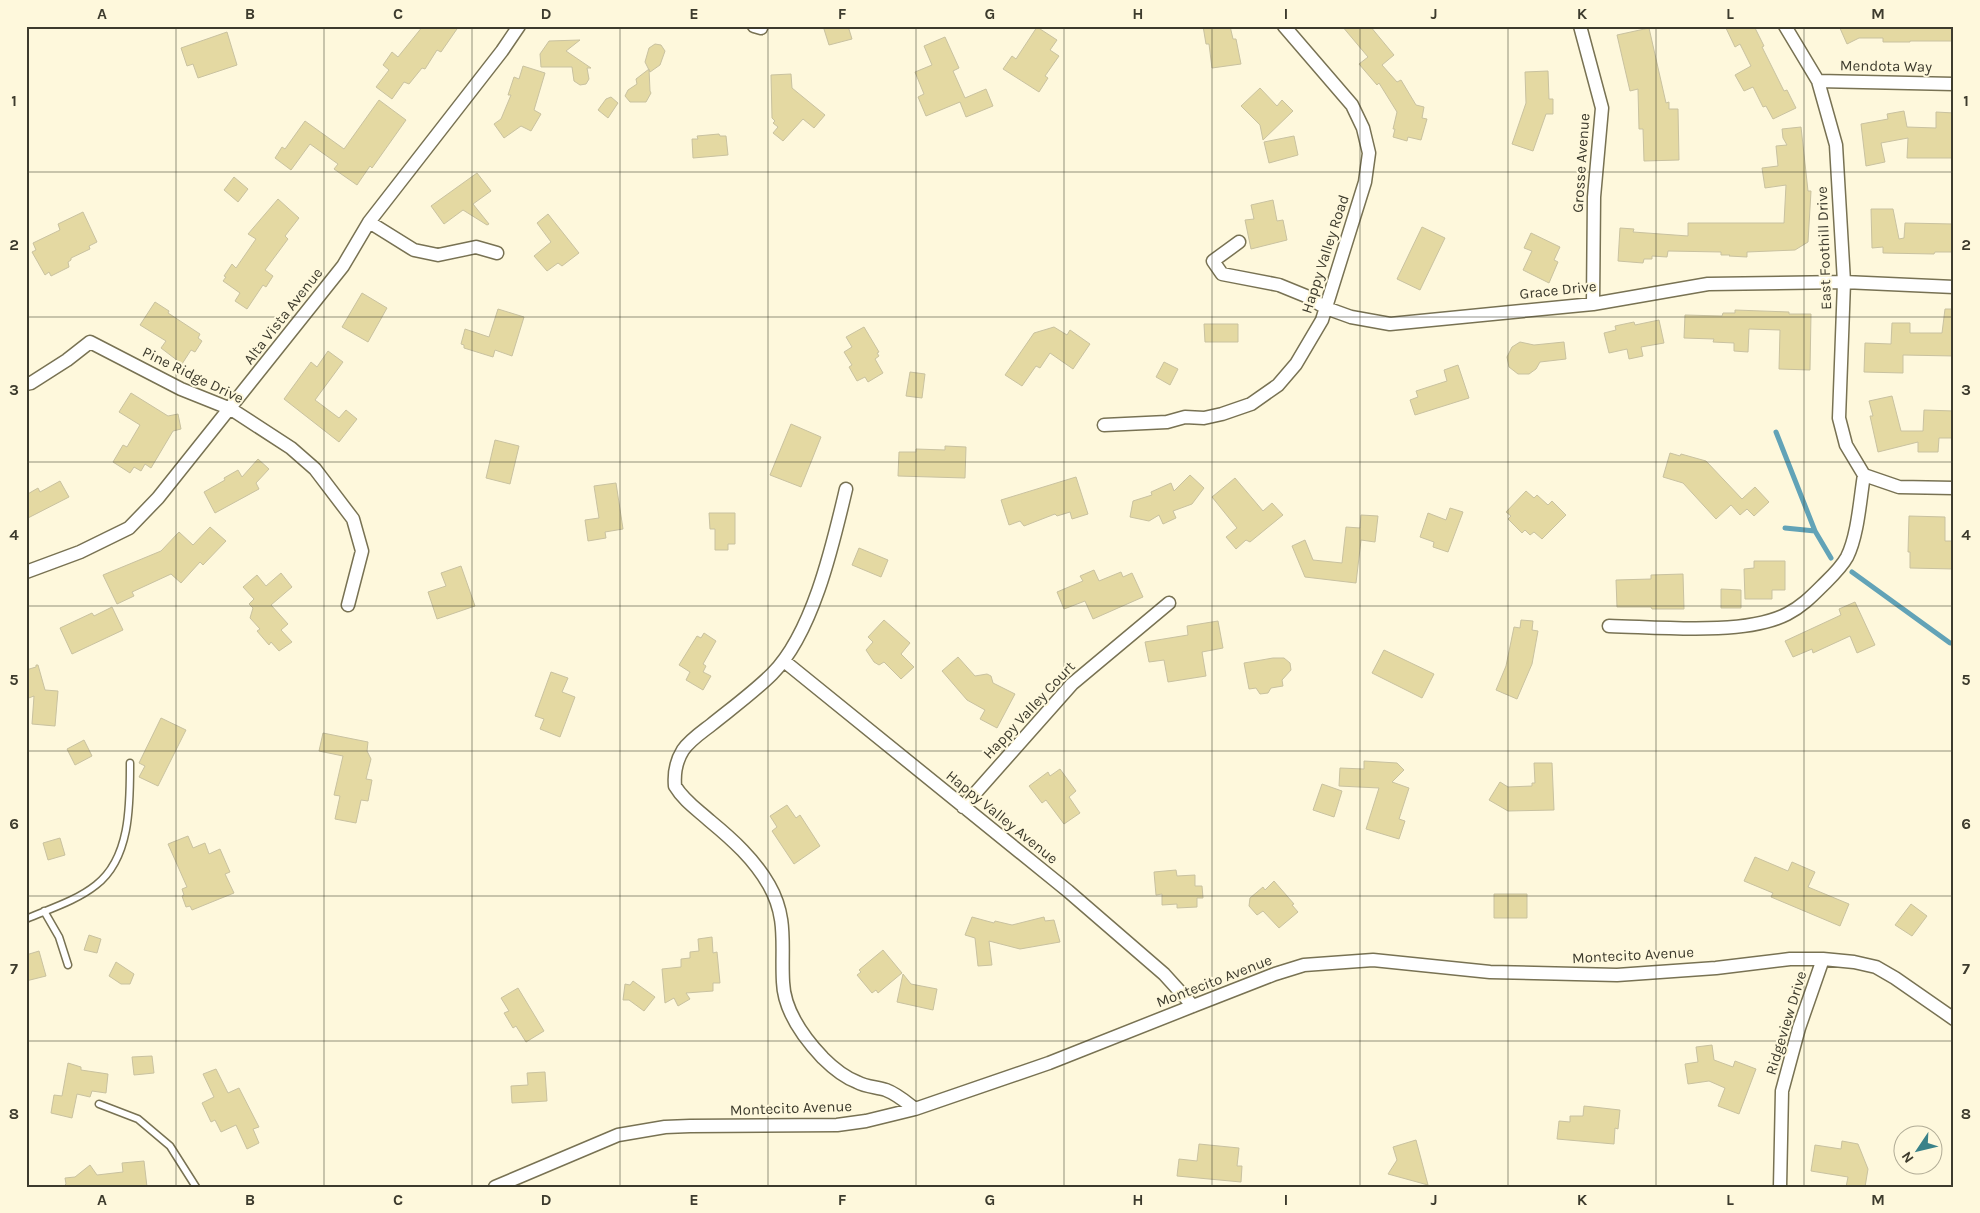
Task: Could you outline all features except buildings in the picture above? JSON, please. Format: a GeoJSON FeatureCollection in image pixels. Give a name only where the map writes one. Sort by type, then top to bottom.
{"type":"FeatureCollection","features":[{"type":"Feature","properties":{"kind":"street","name":"Alta Vista Avenue"},"geometry":{"type":"LineString","coordinates":[[26,572],[80,552],[129,528],[158,498],[231,409],[343,266],[370,222],[519,26]]}},
{"type":"Feature","properties":{"kind":"street","name":"Happy Valley Road"},"geometry":{"type":"LineString","coordinates":[[1104,425],[1167,422],[1185,417],[1204,418],[1251,404],[1278,385],[1296,364],[1322,320],[1365,182],[1369,153],[1363,128],[1352,104],[1284,26]]}},
{"type":"Feature","properties":{"kind":"street","name":"Grosse Avenue"},"geometry":{"type":"LineString","coordinates":[[1580,26],[1602,108],[1594,198],[1593,304]]}},
{"type":"Feature","properties":{"kind":"street","name":"East Foothill Drive"},"geometry":{"type":"LineString","coordinates":[[1786,26],[1818,81],[1836,145],[1844,282],[1839,418],[1846,445],[1864,475]]}},
{"type":"Feature","properties":{"kind":"street","name":"Mendota Way"},"geometry":{"type":"LineString","coordinates":[[1818,81],[1954,84]]}},
{"type":"Feature","properties":{"kind":"street"},"geometry":{"type":"LineString","coordinates":[[370,222],[414,250],[438,255],[476,247],[497,253]]}},
{"type":"Feature","properties":{"kind":"street","name":"Grace Drive"},"geometry":{"type":"LineString","coordinates":[[1239,242],[1213,261],[1222,274],[1279,285],[1306,296],[1326,308],[1351,317],[1390,324],[1593,304],[1708,284],[1844,282],[1954,287]]}},
{"type":"Feature","properties":{"kind":"street","name":"Pine Ridge Drive"},"geometry":{"type":"LineString","coordinates":[[26,384],[31,383],[67,360],[90,342],[181,390],[231,409],[291,448],[315,469],[353,520],[362,551],[348,605]]}},
{"type":"Feature","properties":{"kind":"street"},"geometry":{"type":"LineString","coordinates":[[1609,626],[1698,628],[1748,626],[1786,615],[1805,603],[1834,574],[1847,556],[1857,521],[1864,475],[1899,487],[1954,488]]}},
{"type":"Feature","properties":{"kind":"street"},"geometry":{"type":"LineString","coordinates":[[846,489],[831,552],[799,635],[784,661],[757,688],[684,749],[676,769],[675,786],[688,802],[742,850],[769,885],[777,901],[784,930],[783,983],[785,996],[796,1023],[804,1036],[824,1059],[847,1078],[859,1084],[888,1091],[915,1109]]}},
{"type":"Feature","properties":{"kind":"street","name":"Happy Valley Court"},"geometry":{"type":"LineString","coordinates":[[963,806],[1072,684],[1169,603]]}},
{"type":"Feature","properties":{"kind":"street","name":"Happy Valley Avenue"},"geometry":{"type":"LineString","coordinates":[[784,661],[1068,891],[1164,974],[1193,1006]]}},
{"type":"Feature","properties":{"kind":"street","name":"Montecito Avenue"},"geometry":{"type":"LineString","coordinates":[[495,1187],[618,1136],[673,1127],[837,1126],[915,1109],[1049,1063],[1289,969],[1304,965],[1373,960],[1498,973],[1617,975],[1716,968],[1790,959],[1823,959],[1854,962],[1876,967],[1954,1019]]}},
{"type":"Feature","properties":{"kind":"street","name":"Ridgeview Drive"},"geometry":{"type":"LineString","coordinates":[[1780,1187],[1782,1092],[1799,1028],[1823,959]]}},
{"type":"Feature","properties":{"kind":"lane"},"geometry":{"type":"LineString","coordinates":[[26,919],[84,892],[96,885],[108,873],[118,856],[126,828],[130,796],[130,762]]}},
{"type":"Feature","properties":{"kind":"lane"},"geometry":{"type":"LineString","coordinates":[[44,911],[59,937],[68,965]]}},
{"type":"Feature","properties":{"kind":"lane"},"geometry":{"type":"LineString","coordinates":[[99,1104],[138,1119],[170,1146],[196,1187]]}},
{"type":"Feature","properties":{"kind":"waterway"},"geometry":{"type":"LineString","coordinates":[[1776,432],[1815,531]]}},
{"type":"Feature","properties":{"kind":"waterway"},"geometry":{"type":"LineString","coordinates":[[1785,528],[1815,531],[1831,558]]}},
{"type":"Feature","properties":{"kind":"waterway"},"geometry":{"type":"LineString","coordinates":[[1852,572],[1950,643],[1954,643]]}}]}
